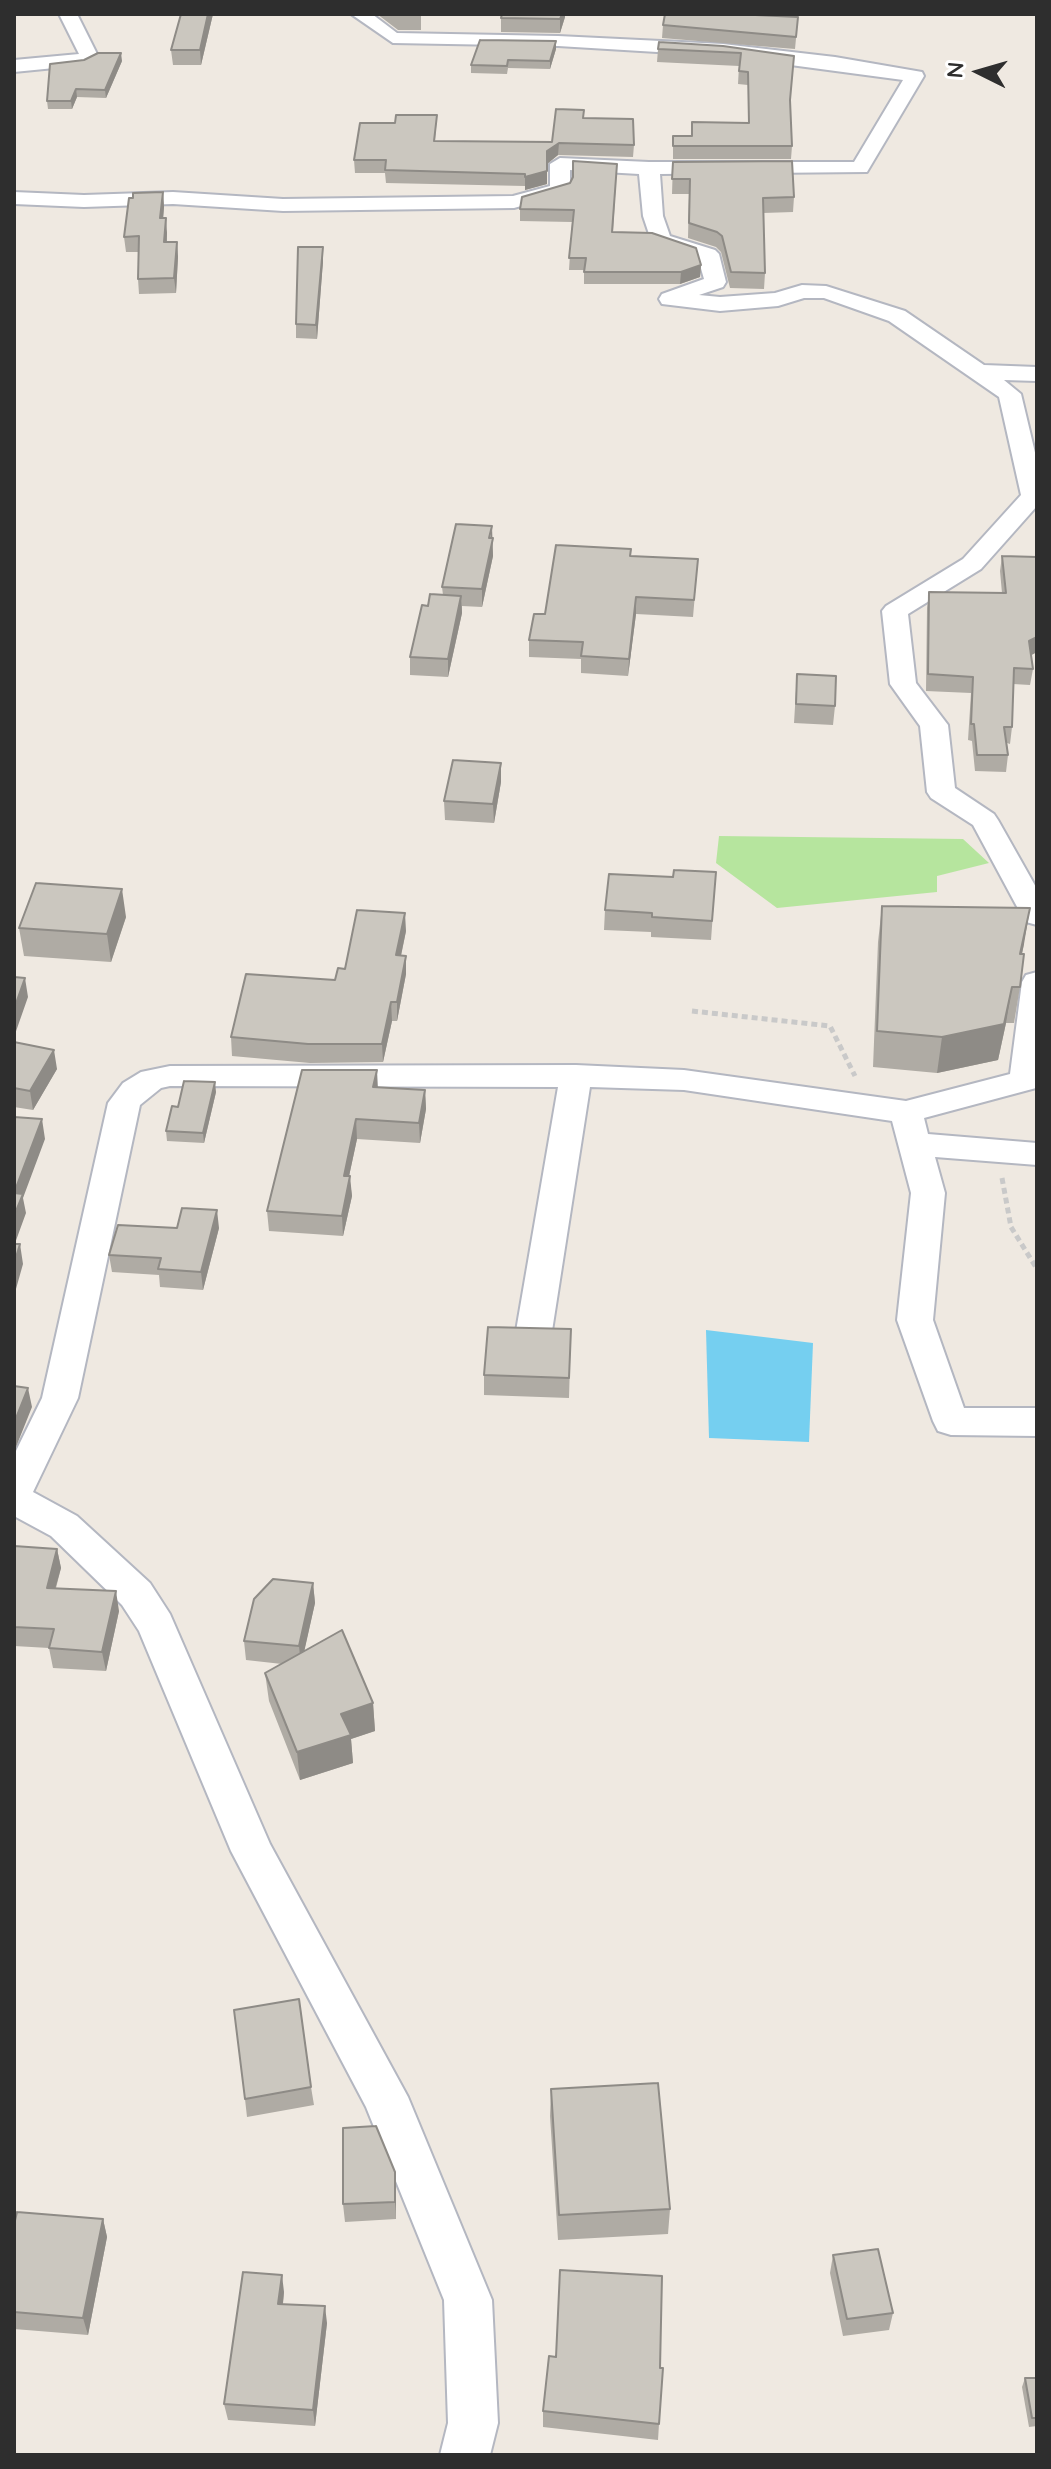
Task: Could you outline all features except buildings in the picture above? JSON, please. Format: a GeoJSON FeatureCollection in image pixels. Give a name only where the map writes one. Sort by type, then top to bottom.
{"type":"FeatureCollection","features":[{"type":"Feature","properties":{"kind":"street"},"geometry":{"type":"LineString","coordinates":[[14,66],[77,62],[89,56],[68,14]]}},
{"type":"Feature","properties":{"kind":"street"},"geometry":{"type":"LineString","coordinates":[[14,198],[84,201],[173,198],[283,205],[502,203],[532,199],[560,189],[560,164],[649,168],[860,168],[915,76],[723,50],[558,41],[393,38],[360,14]]}},
{"type":"Feature","properties":{"kind":"street"},"geometry":{"type":"LineString","coordinates":[[649,168],[653,216],[661,240],[708,254],[715,282],[670,299],[720,304],[778,299],[802,291],[826,292],[897,316],[1010,394],[1033,496],[972,564],[895,611],[903,684],[934,725],[941,792],[984,820],[1037,916]]}},
{"type":"Feature","properties":{"kind":"street"},"geometry":{"type":"LineString","coordinates":[[978,372],[1037,374]]}},
{"type":"Feature","properties":{"kind":"street"},"geometry":{"type":"LineString","coordinates":[[910,1128],[1025,1081],[1037,982]]}},
{"type":"Feature","properties":{"kind":"street"},"geometry":{"type":"LineString","coordinates":[[465,2455],[473,2423],[468,2300],[385,2097],[252,1851],[156,1625],[136,1594],[64,1526],[14,1496],[60,1398],[124,1103],[134,1090],[152,1079],[190,1075],[576,1075],[684,1080],[1037,1154]]}},
{"type":"Feature","properties":{"kind":"street"},"geometry":{"type":"LineString","coordinates":[[534,1331],[576,1075]]}},
{"type":"Feature","properties":{"kind":"street"},"geometry":{"type":"LineString","coordinates":[[910,1128],[928,1193],[915,1320],[951,1421],[1037,1422]]}},
{"type":"Feature","properties":{"kind":"green space"},"geometry":{"type":"Polygon","coordinates":[[[719,836],[963,839],[989,863],[937,876],[937,892],[777,908],[716,863],[719,836]]]}},
{"type":"Feature","properties":{"kind":"water"},"geometry":{"type":"Polygon","coordinates":[[[706,1330],[813,1343],[809,1442],[709,1438],[706,1330]]]}}]}
